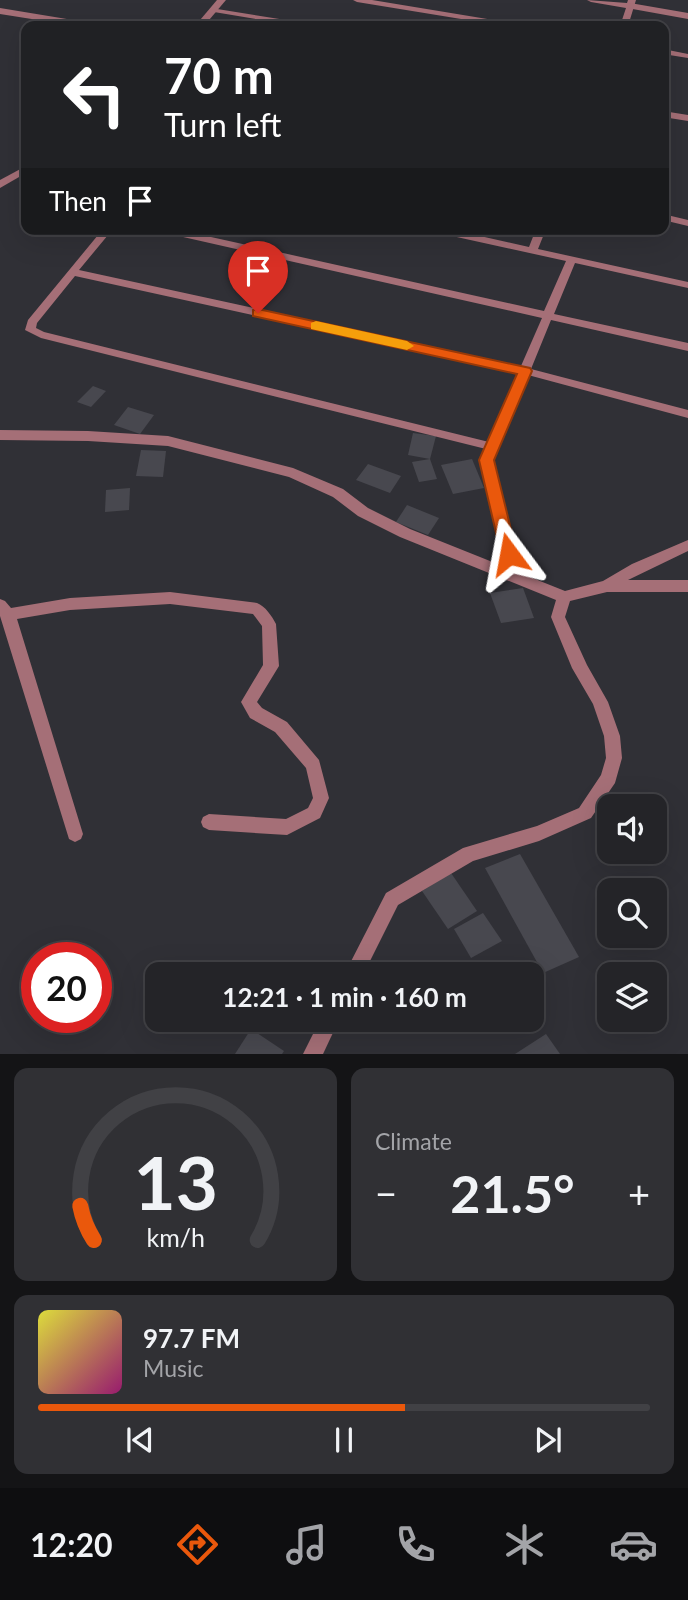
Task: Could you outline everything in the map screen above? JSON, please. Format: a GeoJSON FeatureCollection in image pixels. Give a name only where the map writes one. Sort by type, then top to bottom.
{"type":"FeatureCollection","features":[{"type":"Feature","properties":{"kind":"street"},"geometry":{"type":"LineString","coordinates":[[205,21],[222,0]]}},
{"type":"Feature","properties":{"kind":"street"},"geometry":{"type":"LineString","coordinates":[[631,3],[688,16]]}},
{"type":"Feature","properties":{"kind":"street"},"geometry":{"type":"LineString","coordinates":[[0,11],[61,21]]}},
{"type":"Feature","properties":{"kind":"street"},"geometry":{"type":"LineString","coordinates":[[0,185],[21,172]]}},
{"type":"Feature","properties":{"kind":"street"},"geometry":{"type":"LineString","coordinates":[[0,435],[88,436],[168,441],[293,473],[338,493],[363,512],[405,533],[564,597],[607,586],[688,586]]}},
{"type":"Feature","properties":{"kind":"street"},"geometry":{"type":"LineString","coordinates":[[607,586],[647,563],[688,545]]}},
{"type":"Feature","properties":{"kind":"street"},"geometry":{"type":"LineString","coordinates":[[360,962],[392,899],[469,854],[539,833],[585,813],[609,778],[614,758],[612,736],[600,702],[558,617],[564,597]]}},
{"type":"Feature","properties":{"kind":"street"},"geometry":{"type":"LineString","coordinates":[[75,834],[4,610],[170,598],[257,609],[269,624],[271,666],[248,702],[256,713],[281,727],[313,765],[321,798],[314,813],[287,827],[209,822]]}},
{"type":"Feature","properties":{"kind":"street"},"geometry":{"type":"LineString","coordinates":[[313,1054],[324,1032]]}},
{"type":"Feature","properties":{"kind":"lane"},"geometry":{"type":"LineString","coordinates":[[357,0],[486,21]]}},
{"type":"Feature","properties":{"kind":"lane"},"geometry":{"type":"LineString","coordinates":[[590,0],[631,3],[626,21]]}},
{"type":"Feature","properties":{"kind":"lane"},"geometry":{"type":"LineString","coordinates":[[215,10],[281,21]]}},
{"type":"Feature","properties":{"kind":"lane"},"geometry":{"type":"LineString","coordinates":[[669,52],[688,56]]}},
{"type":"Feature","properties":{"kind":"lane"},"geometry":{"type":"LineString","coordinates":[[669,115],[688,118]]}},
{"type":"Feature","properties":{"kind":"lane"},"geometry":{"type":"LineString","coordinates":[[669,218],[688,223]]}},
{"type":"Feature","properties":{"kind":"lane"},"geometry":{"type":"LineString","coordinates":[[102,235],[32,322],[30,330],[41,335],[493,447]]}},
{"type":"Feature","properties":{"kind":"lane"},"geometry":{"type":"LineString","coordinates":[[189,235],[546,317],[688,346]]}},
{"type":"Feature","properties":{"kind":"lane"},"geometry":{"type":"LineString","coordinates":[[462,235],[688,285]]}},
{"type":"Feature","properties":{"kind":"lane"},"geometry":{"type":"LineString","coordinates":[[533,250],[539,235]]}},
{"type":"Feature","properties":{"kind":"lane"},"geometry":{"type":"LineString","coordinates":[[514,578],[487,460],[571,260]]}},
{"type":"Feature","properties":{"kind":"lane"},"geometry":{"type":"LineString","coordinates":[[72,272],[525,371],[688,414]]}},
{"type":"Feature","properties":{"kind":"building"},"geometry":{"type":"Polygon","coordinates":[[[93,386],[106,391],[91,407],[77,402],[93,386]]]}},
{"type":"Feature","properties":{"kind":"building"},"geometry":{"type":"Polygon","coordinates":[[[128,407],[154,415],[140,434],[114,425],[128,407]]]}},
{"type":"Feature","properties":{"kind":"building"},"geometry":{"type":"Polygon","coordinates":[[[413,433],[436,436],[430,459],[408,455],[413,433]]]}},
{"type":"Feature","properties":{"kind":"building"},"geometry":{"type":"Polygon","coordinates":[[[141,450],[166,451],[163,477],[136,476],[141,450]]]}},
{"type":"Feature","properties":{"kind":"building"},"geometry":{"type":"Polygon","coordinates":[[[430,459],[437,479],[419,482],[412,462],[430,459]]]}},
{"type":"Feature","properties":{"kind":"building"},"geometry":{"type":"Polygon","coordinates":[[[472,459],[484,488],[453,494],[441,465],[472,459]]]}},
{"type":"Feature","properties":{"kind":"building"},"geometry":{"type":"Polygon","coordinates":[[[368,464],[401,476],[390,493],[356,480],[368,464]]]}},
{"type":"Feature","properties":{"kind":"building"},"geometry":{"type":"Polygon","coordinates":[[[130,488],[129,510],[105,512],[106,490],[130,488]]]}},
{"type":"Feature","properties":{"kind":"building"},"geometry":{"type":"Polygon","coordinates":[[[407,505],[439,518],[428,535],[396,522],[407,505]]]}},
{"type":"Feature","properties":{"kind":"building"},"geometry":{"type":"Polygon","coordinates":[[[523,588],[534,618],[501,623],[490,593],[523,588]]]}},
{"type":"Feature","properties":{"kind":"building"},"geometry":{"type":"Polygon","coordinates":[[[520,854],[579,957],[544,973],[544,962],[537,962],[485,868],[520,854]]]}},
{"type":"Feature","properties":{"kind":"building"},"geometry":{"type":"Polygon","coordinates":[[[451,873],[477,911],[448,929],[422,891],[451,873]]]}},
{"type":"Feature","properties":{"kind":"building"},"geometry":{"type":"Polygon","coordinates":[[[483,913],[502,941],[471,958],[454,929],[483,913]]]}},
{"type":"Feature","properties":{"kind":"building"},"geometry":{"type":"Polygon","coordinates":[[[249,1032],[256,1032],[284,1051],[282,1054],[235,1054],[249,1032]]]}},
{"type":"Feature","properties":{"kind":"building"},"geometry":{"type":"Polygon","coordinates":[[[546,1034],[560,1054],[515,1054],[546,1034]]]}},
{"type":"Feature","properties":{"kind":"slow traffic"},"geometry":{"type":"LineString","coordinates":[[316,326],[407,346]]}},
{"type":"Feature","properties":{"kind":"route"},"geometry":{"type":"LineString","coordinates":[[258,313],[525,371],[487,460],[509,554]]}}]}
